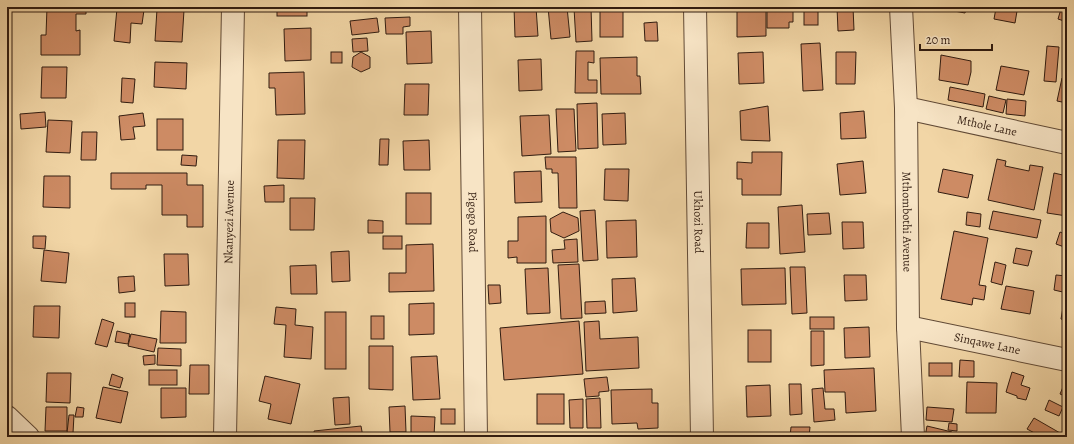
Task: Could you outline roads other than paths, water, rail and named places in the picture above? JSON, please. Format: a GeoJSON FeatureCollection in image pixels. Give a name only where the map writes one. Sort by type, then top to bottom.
{"type":"FeatureCollection","features":[{"type":"Feature","properties":{"kind":"street","name":"Nkanyezi Avenue"},"geometry":{"type":"LineString","coordinates":[[225,437],[233,7]]}},
{"type":"Feature","properties":{"kind":"street","name":"Pigogo Road"},"geometry":{"type":"LineString","coordinates":[[470,7],[476,437]]}},
{"type":"Feature","properties":{"kind":"street","name":"Ukhozi Road"},"geometry":{"type":"LineString","coordinates":[[695,7],[702,437]]}},
{"type":"Feature","properties":{"kind":"street","name":"Mthombothi Avenue"},"geometry":{"type":"LineString","coordinates":[[901,7],[906,108],[908,327],[913,437]]}},
{"type":"Feature","properties":{"kind":"street","name":"Mthole Lane"},"geometry":{"type":"LineString","coordinates":[[906,108],[1067,143]]}},
{"type":"Feature","properties":{"kind":"street","name":"Sinqawe Lane"},"geometry":{"type":"LineString","coordinates":[[908,327],[1067,360]]}},
{"type":"Feature","properties":{"kind":"street"},"geometry":{"type":"LineString","coordinates":[[7,417],[28,437]]}}]}
